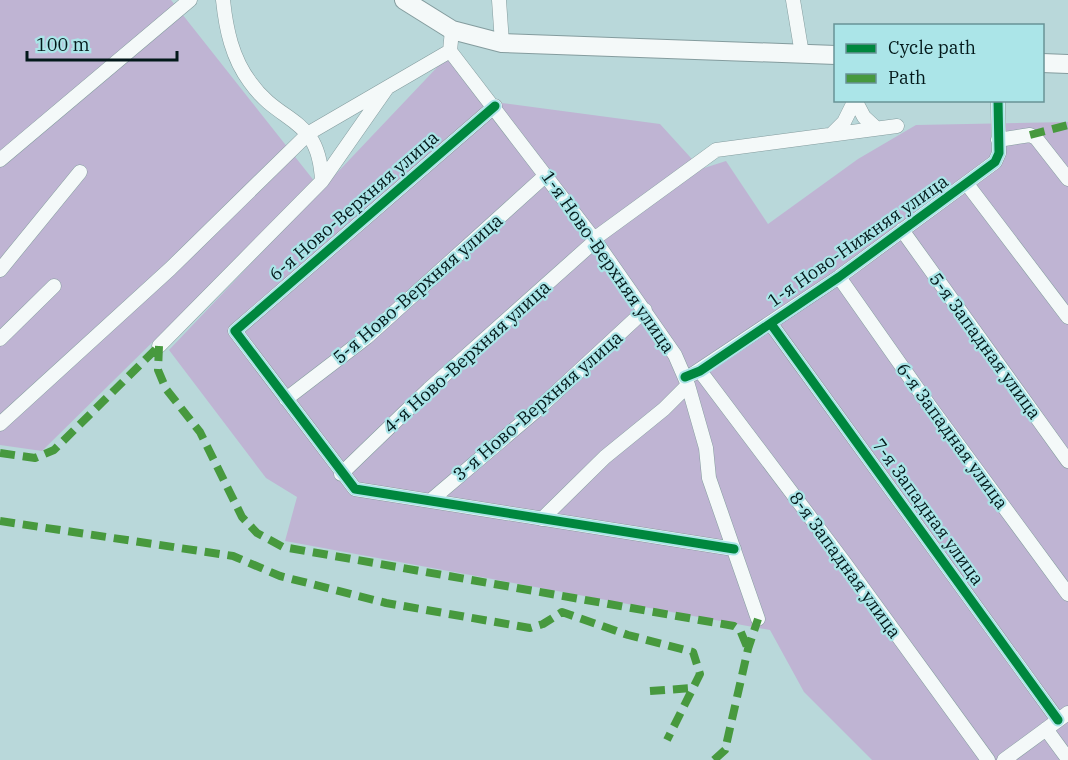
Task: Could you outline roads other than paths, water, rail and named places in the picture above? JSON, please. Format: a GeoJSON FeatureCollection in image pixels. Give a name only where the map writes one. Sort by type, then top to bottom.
{"type":"FeatureCollection","features":[{"type":"Feature","properties":{"kind":"main road"},"geometry":{"type":"LineString","coordinates":[[404,0],[452,30],[502,43],[834,55]]}},
{"type":"Feature","properties":{"kind":"main road"},"geometry":{"type":"LineString","coordinates":[[1044,63],[1068,64]]}},
{"type":"Feature","properties":{"kind":"street"},"geometry":{"type":"LineString","coordinates":[[0,160],[190,0]]}},
{"type":"Feature","properties":{"kind":"street"},"geometry":{"type":"LineString","coordinates":[[223,0],[227,30],[236,57],[250,82],[270,104],[309,133],[321,159],[322,181]]}},
{"type":"Feature","properties":{"kind":"street"},"geometry":{"type":"LineString","coordinates":[[499,0],[502,43]]}},
{"type":"Feature","properties":{"kind":"street"},"geometry":{"type":"LineString","coordinates":[[793,0],[802,54]]}},
{"type":"Feature","properties":{"kind":"street"},"geometry":{"type":"LineString","coordinates":[[0,424],[170,269],[309,133],[450,51],[452,30]]}},
{"type":"Feature","properties":{"kind":"street","name":"1-я Ново-Верхняя улица"},"geometry":{"type":"LineString","coordinates":[[450,51],[495,106],[595,240],[675,355],[687,381],[705,448],[709,478],[758,619]]}},
{"type":"Feature","properties":{"kind":"street"},"geometry":{"type":"LineString","coordinates":[[159,346],[322,181],[390,84]]}},
{"type":"Feature","properties":{"kind":"street"},"geometry":{"type":"LineString","coordinates":[[832,134],[844,122],[854,102]]}},
{"type":"Feature","properties":{"kind":"street"},"geometry":{"type":"LineString","coordinates":[[856,102],[864,117],[876,128]]}},
{"type":"Feature","properties":{"kind":"street","name":"1-я Ново-Нижняя улица"},"geometry":{"type":"LineString","coordinates":[[687,381],[839,277],[995,162],[999,153],[998,102]]}},
{"type":"Feature","properties":{"kind":"street","name":"6-я Ново-Верхняя улица"},"geometry":{"type":"LineString","coordinates":[[286,399],[235,331],[495,106]]}},
{"type":"Feature","properties":{"kind":"street"},"geometry":{"type":"LineString","coordinates":[[832,134],[897,126]]}},
{"type":"Feature","properties":{"kind":"street","name":"4-я Ново-Верхняя улица"},"geometry":{"type":"LineString","coordinates":[[340,474],[429,389],[595,240],[716,150],[832,134]]}},
{"type":"Feature","properties":{"kind":"street"},"geometry":{"type":"LineString","coordinates":[[998,140],[1030,135],[1036,138],[1068,179]]}},
{"type":"Feature","properties":{"kind":"street"},"geometry":{"type":"LineString","coordinates":[[0,270],[80,172]]}},
{"type":"Feature","properties":{"kind":"street","name":"5-я Ново-Верхняя улица"},"geometry":{"type":"LineString","coordinates":[[286,399],[367,337],[546,175]]}},
{"type":"Feature","properties":{"kind":"street"},"geometry":{"type":"LineString","coordinates":[[968,184],[1068,317]]}},
{"type":"Feature","properties":{"kind":"street","name":"5-я Западная улица"},"geometry":{"type":"LineString","coordinates":[[902,230],[1068,461]]}},
{"type":"Feature","properties":{"kind":"street","name":"6-я Западная улица"},"geometry":{"type":"LineString","coordinates":[[839,277],[929,405],[1068,594]]}},
{"type":"Feature","properties":{"kind":"street"},"geometry":{"type":"LineString","coordinates":[[0,339],[54,286]]}},
{"type":"Feature","properties":{"kind":"street","name":"3-я Ново-Верхняя улица"},"geometry":{"type":"LineString","coordinates":[[430,501],[537,410],[645,310]]}},
{"type":"Feature","properties":{"kind":"street","name":"7-я Западная улица"},"geometry":{"type":"LineString","coordinates":[[771,324],[1063,716]]}},
{"type":"Feature","properties":{"kind":"street","name":"8-я Западная улица"},"geometry":{"type":"LineString","coordinates":[[700,371],[844,562],[988,760]]}},
{"type":"Feature","properties":{"kind":"street"},"geometry":{"type":"LineString","coordinates":[[542,519],[605,457],[664,409],[687,381]]}},
{"type":"Feature","properties":{"kind":"street"},"geometry":{"type":"LineString","coordinates":[[286,399],[340,474],[355,489],[734,549]]}},
{"type":"Feature","properties":{"kind":"street"},"geometry":{"type":"LineString","coordinates":[[1004,760],[1063,716]]}},
{"type":"Feature","properties":{"kind":"street"},"geometry":{"type":"LineString","coordinates":[[1047,729],[1068,759]]}}]}
